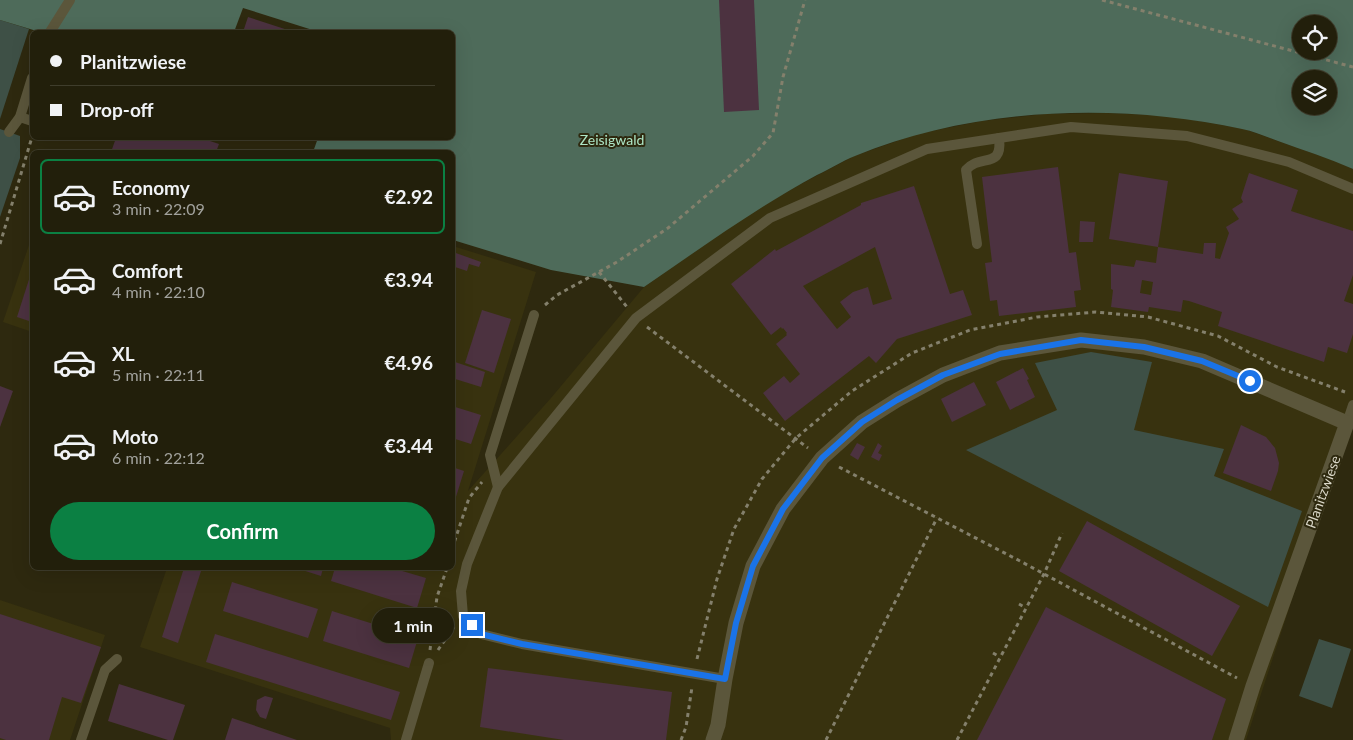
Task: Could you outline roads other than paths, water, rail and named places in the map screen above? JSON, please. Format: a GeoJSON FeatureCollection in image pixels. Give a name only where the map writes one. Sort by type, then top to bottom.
{"type":"FeatureCollection","features":[{"type":"Feature","properties":{"kind":"street"},"geometry":{"type":"LineString","coordinates":[[713,740],[718,725],[736,623],[753,566],[783,509],[822,458],[862,422],[943,375],[1000,354],[1081,340],[1144,347],[1202,361],[1348,423]]}},
{"type":"Feature","properties":{"kind":"street","name":"Planitzwiese"},"geometry":{"type":"LineString","coordinates":[[1236,740],[1253,686],[1348,423]]}},
{"type":"Feature","properties":{"kind":"lane"},"geometry":{"type":"LineString","coordinates":[[51,30],[70,0]]}},
{"type":"Feature","properties":{"kind":"lane"},"geometry":{"type":"LineString","coordinates":[[9,132],[20,118],[30,85]]}},
{"type":"Feature","properties":{"kind":"lane"},"geometry":{"type":"LineString","coordinates":[[20,118],[30,120]]}},
{"type":"Feature","properties":{"kind":"lane"},"geometry":{"type":"LineString","coordinates":[[725,679],[514,642],[481,634],[463,616],[461,591],[467,564],[498,487],[636,318],[770,218],[927,149],[1071,127],[1187,136],[1289,162],[1353,189]]}},
{"type":"Feature","properties":{"kind":"lane"},"geometry":{"type":"LineString","coordinates":[[977,244],[966,170],[973,164],[997,155],[1000,149],[999,138]]}},
{"type":"Feature","properties":{"kind":"lane"},"geometry":{"type":"LineString","coordinates":[[498,487],[490,455],[534,315]]}},
{"type":"Feature","properties":{"kind":"lane"},"geometry":{"type":"LineString","coordinates":[[1348,423],[1353,405]]}},
{"type":"Feature","properties":{"kind":"lane"},"geometry":{"type":"LineString","coordinates":[[81,740],[105,670],[117,659]]}},
{"type":"Feature","properties":{"kind":"lane"},"geometry":{"type":"LineString","coordinates":[[406,740],[429,663]]}},
{"type":"Feature","properties":{"kind":"park label","name":"Zeisigwald"},"geometry":{"type":"Point","coordinates":[612,140]}}]}
